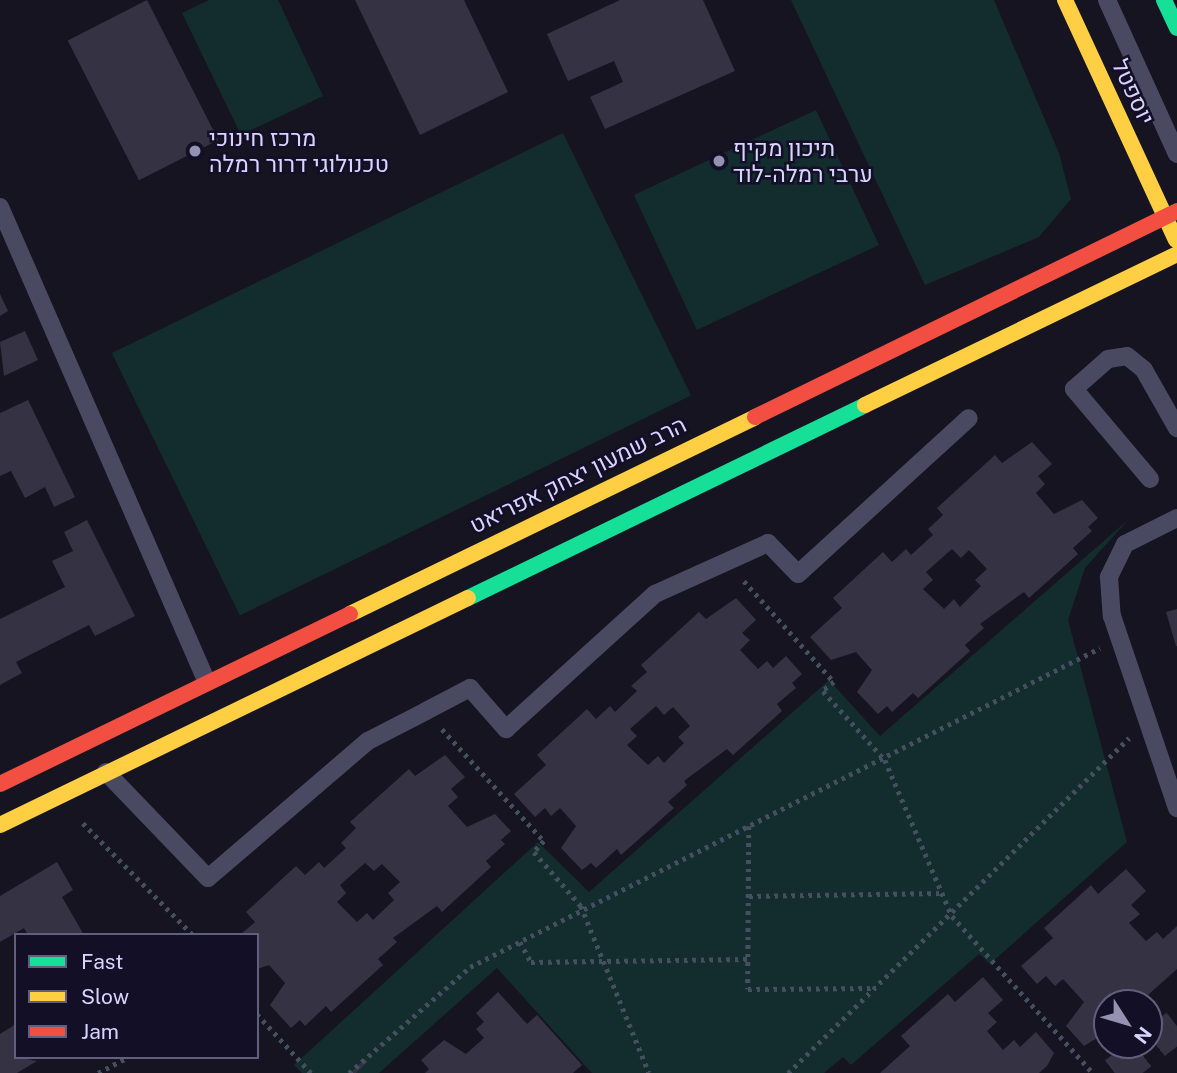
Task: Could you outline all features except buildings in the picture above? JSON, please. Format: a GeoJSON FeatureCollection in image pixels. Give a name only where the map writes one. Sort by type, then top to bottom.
{"type":"FeatureCollection","features":[{"type":"Feature","properties":{"kind":"street","name":"יוספטל"},"geometry":{"type":"LineString","coordinates":[[1065,0],[1171,214],[1177,242]]}},
{"type":"Feature","properties":{"kind":"street"},"geometry":{"type":"LineString","coordinates":[[1164,0],[1177,28]]}},
{"type":"Feature","properties":{"kind":"street","name":"הרב שמעון יצחק אפריאט"},"geometry":{"type":"LineString","coordinates":[[0,784],[206,680],[1171,214]]}},
{"type":"Feature","properties":{"kind":"street"},"geometry":{"type":"LineString","coordinates":[[0,825],[104,769],[1177,254]]}},
{"type":"Feature","properties":{"kind":"street"},"geometry":{"type":"LineString","coordinates":[[12,758],[73,746]]}},
{"type":"Feature","properties":{"kind":"lane"},"geometry":{"type":"LineString","coordinates":[[1107,0],[1177,154]]}},
{"type":"Feature","properties":{"kind":"lane"},"geometry":{"type":"LineString","coordinates":[[0,206],[206,680]]}},
{"type":"Feature","properties":{"kind":"lane"},"geometry":{"type":"LineString","coordinates":[[1150,479],[1074,389],[1108,359],[1127,356],[1144,370],[1177,428]]}},
{"type":"Feature","properties":{"kind":"lane"},"geometry":{"type":"LineString","coordinates":[[104,769],[208,878],[368,741],[470,688],[506,729],[655,594],[768,543],[798,574],[969,418]]}},
{"type":"Feature","properties":{"kind":"lane"},"geometry":{"type":"LineString","coordinates":[[1177,518],[1140,531],[1116,559],[1109,595],[1119,638],[1177,808]]}},
{"type":"Feature","properties":{"kind":"path"},"geometry":{"type":"LineString","coordinates":[[727,562],[834,682],[823,691],[884,759],[951,916],[1093,1073]]}},
{"type":"Feature","properties":{"kind":"path"},"geometry":{"type":"LineString","coordinates":[[349,1073],[470,967],[1119,638]]}},
{"type":"Feature","properties":{"kind":"path"},"geometry":{"type":"LineString","coordinates":[[426,711],[544,841],[534,852],[582,910],[649,1073]]}},
{"type":"Feature","properties":{"kind":"path"},"geometry":{"type":"LineString","coordinates":[[788,1073],[951,916],[1147,720]]}},
{"type":"Feature","properties":{"kind":"path"},"geometry":{"type":"LineString","coordinates":[[55,795],[191,933]]}},
{"type":"Feature","properties":{"kind":"path"},"geometry":{"type":"LineString","coordinates":[[749,826],[748,989],[876,988]]}},
{"type":"Feature","properties":{"kind":"path"},"geometry":{"type":"LineString","coordinates":[[749,897],[942,893]]}},
{"type":"Feature","properties":{"kind":"path"},"geometry":{"type":"LineString","coordinates":[[520,942],[531,962],[748,959]]}},
{"type":"Feature","properties":{"kind":"path"},"geometry":{"type":"LineString","coordinates":[[259,1016],[311,1073]]}},
{"type":"Feature","properties":{"kind":"path"},"geometry":{"type":"LineString","coordinates":[[98,1073],[124,1059]]}},
{"type":"Feature","properties":{"kind":"green space"},"geometry":{"type":"Polygon","coordinates":[[[209,0],[278,0],[323,96],[241,135],[182,13],[209,0]]]}},
{"type":"Feature","properties":{"kind":"green space"},"geometry":{"type":"Polygon","coordinates":[[[791,0],[994,0],[1059,153],[1071,199],[1039,237],[925,285],[791,0]]]}},
{"type":"Feature","properties":{"kind":"green space"},"geometry":{"type":"Polygon","coordinates":[[[816,110],[879,245],[697,330],[634,195],[816,110]]]}},
{"type":"Feature","properties":{"kind":"green space"},"geometry":{"type":"Polygon","coordinates":[[[563,133],[691,395],[240,616],[112,353],[563,133]]]}},
{"type":"Feature","properties":{"kind":"green space"},"geometry":{"type":"Polygon","coordinates":[[[1129,519],[1085,568],[1068,620],[1127,842],[990,964],[979,954],[851,1065],[843,1057],[824,1073],[592,1073],[497,968],[379,1073],[302,1073],[294,1065],[538,842],[589,892],[829,680],[880,736],[1129,519]]]}},
{"type":"Feature","properties":{"kind":"tunnel"},"geometry":{"type":"LineString","coordinates":[[1115,1073],[1177,1025]]}},
{"type":"Feature","properties":{"kind":"tunnel"},"geometry":{"type":"LineString","coordinates":[[353,1070],[356,1073]]}},
{"type":"Feature","properties":{"kind":"traffic: fast"},"geometry":{"type":"LineString","coordinates":[[1164,0],[1177,28]]}},
{"type":"Feature","properties":{"kind":"traffic: fast"},"geometry":{"type":"LineString","coordinates":[[468,598],[865,405]]}},
{"type":"Feature","properties":{"kind":"traffic: slow"},"geometry":{"type":"LineString","coordinates":[[1065,0],[1176,240]]}},
{"type":"Feature","properties":{"kind":"traffic: slow"},"geometry":{"type":"LineString","coordinates":[[865,405],[1177,254]]}},
{"type":"Feature","properties":{"kind":"traffic: slow"},"geometry":{"type":"LineString","coordinates":[[350,614],[755,417]]}},
{"type":"Feature","properties":{"kind":"traffic: slow"},"geometry":{"type":"LineString","coordinates":[[0,825],[468,598]]}},
{"type":"Feature","properties":{"kind":"traffic: jam"},"geometry":{"type":"LineString","coordinates":[[755,417],[1177,211]]}},
{"type":"Feature","properties":{"kind":"traffic: jam"},"geometry":{"type":"LineString","coordinates":[[0,784],[350,614]]}},
{"type":"Feature","properties":{"kind":"place","name":"מרכז חינוכי טכנולוגי דרור רמלה"},"geometry":{"type":"Point","coordinates":[195,151]}},
{"type":"Feature","properties":{"kind":"place","name":"תיכון מקיף ערבי רמלה-לוד"},"geometry":{"type":"Point","coordinates":[719,161]}}]}
